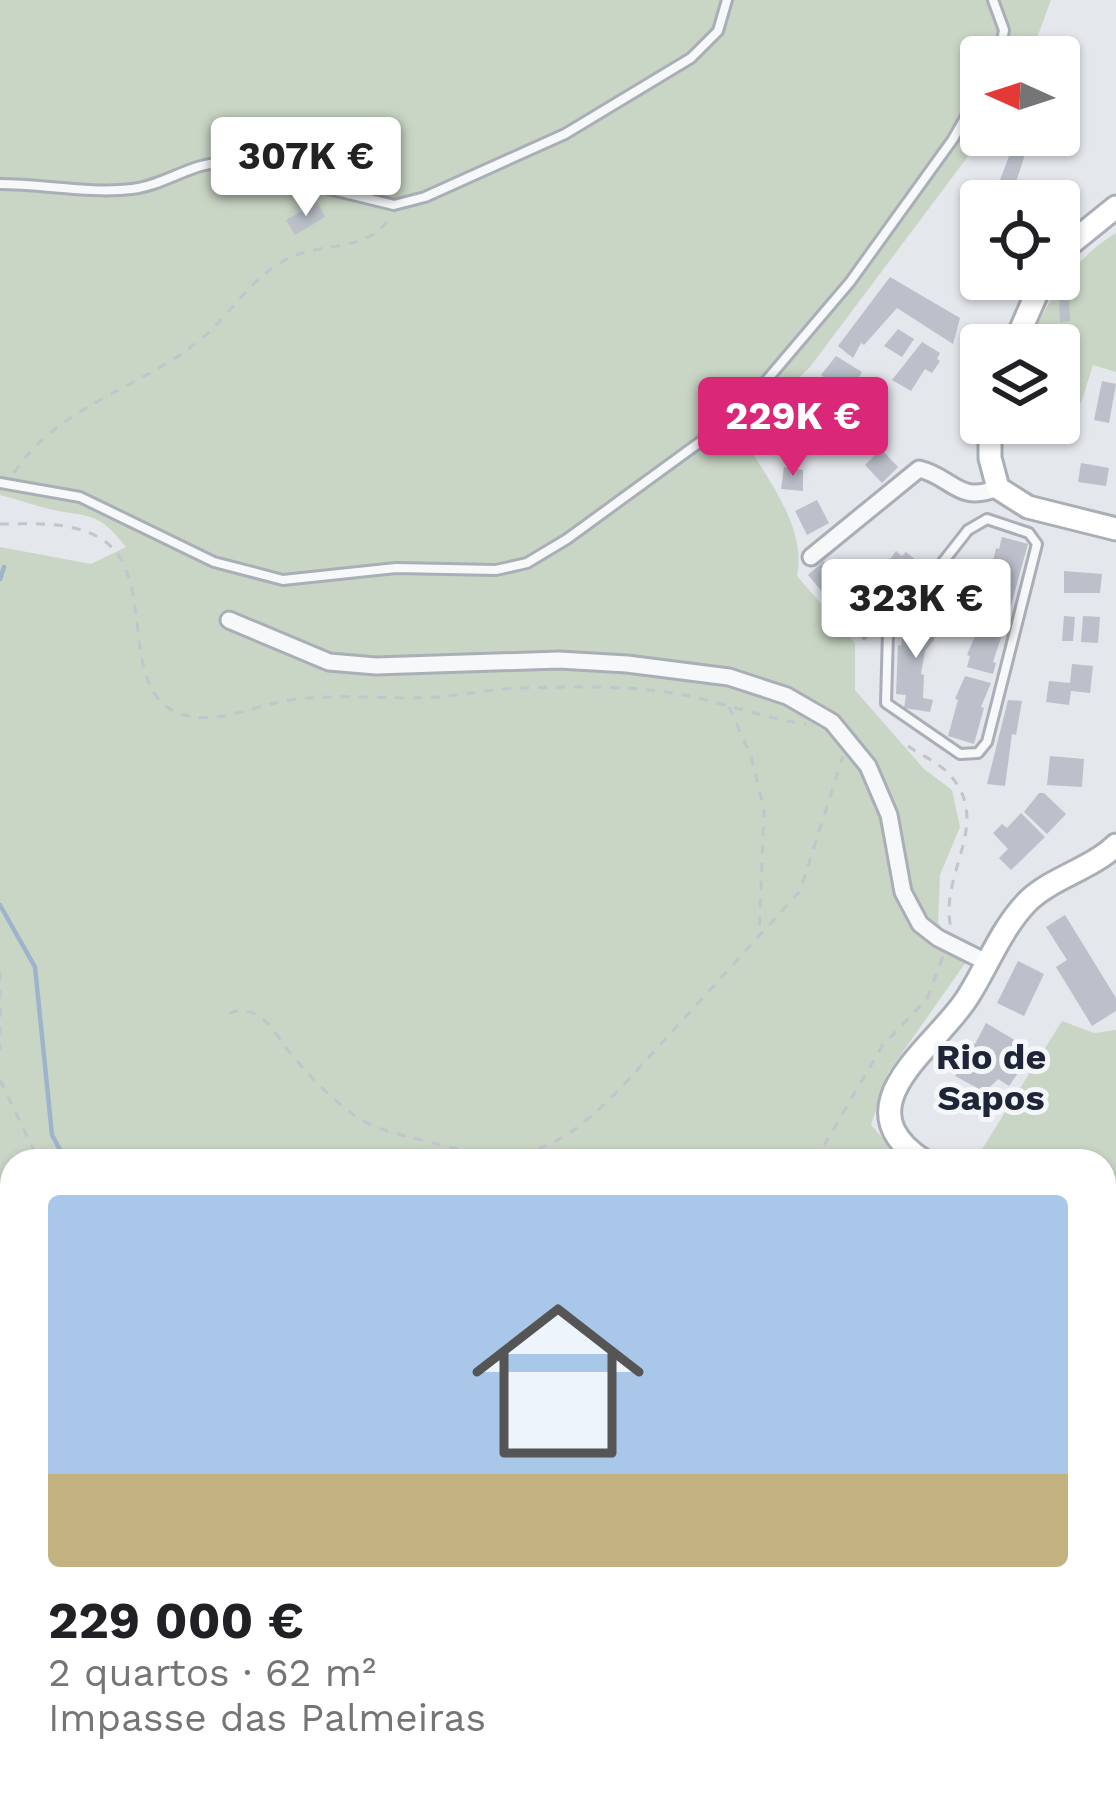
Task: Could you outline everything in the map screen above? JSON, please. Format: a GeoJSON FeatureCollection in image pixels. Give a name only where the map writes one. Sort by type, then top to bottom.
{"type":"FeatureCollection","features":[{"type":"Feature","properties":{"kind":"main road"},"geometry":{"type":"LineString","coordinates":[[1080,237],[1116,207]]}},
{"type":"Feature","properties":{"kind":"main road"},"geometry":{"type":"LineString","coordinates":[[990,444],[998,488],[1028,507],[1116,529]]}},
{"type":"Feature","properties":{"kind":"main road"},"geometry":{"type":"LineString","coordinates":[[910,1149],[891,1120],[895,1085],[950,1022],[1006,928],[1032,897],[1116,845]]}},
{"type":"Feature","properties":{"kind":"street"},"geometry":{"type":"LineString","coordinates":[[811,557],[919,469],[957,491],[981,495],[998,488]]}},
{"type":"Feature","properties":{"kind":"street"},"geometry":{"type":"LineString","coordinates":[[229,620],[329,662],[376,666],[559,660],[729,677],[787,696],[832,722],[868,766],[890,815],[903,892],[920,924],[986,962]]}},
{"type":"Feature","properties":{"kind":"lane"},"geometry":{"type":"LineString","coordinates":[[0,184],[138,189],[209,163],[394,205],[425,197],[565,134],[632,95],[691,58],[718,31],[727,0]]}},
{"type":"Feature","properties":{"kind":"lane"},"geometry":{"type":"LineString","coordinates":[[993,0],[1003,36]]}},
{"type":"Feature","properties":{"kind":"lane"},"geometry":{"type":"LineString","coordinates":[[3,484],[80,497],[214,562],[283,580],[318,580],[397,568],[496,570],[527,563],[711,434],[754,395],[850,282],[960,125]]}},
{"type":"Feature","properties":{"kind":"lane"},"geometry":{"type":"LineString","coordinates":[[987,519],[1029,533],[1037,544],[987,742],[977,753],[960,754],[886,703],[885,645],[888,632],[968,530],[987,519]]}},
{"type":"Feature","properties":{"kind":"path"},"geometry":{"type":"LineString","coordinates":[[3,484],[56,426],[185,352],[256,281],[288,258],[372,238],[386,224],[394,205]]}},
{"type":"Feature","properties":{"kind":"path"},"geometry":{"type":"LineString","coordinates":[[729,707],[751,756],[764,810],[759,938]]}},
{"type":"Feature","properties":{"kind":"path"},"geometry":{"type":"LineString","coordinates":[[537,1149],[553,1145],[593,1116],[800,891],[835,776],[851,744]]}},
{"type":"Feature","properties":{"kind":"path"},"geometry":{"type":"LineString","coordinates":[[822,1149],[882,1046],[927,999],[954,944],[947,913],[969,832],[967,802],[946,771],[908,746]]}},
{"type":"Feature","properties":{"kind":"path"},"geometry":{"type":"LineString","coordinates":[[0,972],[0,1050]]}},
{"type":"Feature","properties":{"kind":"path"},"geometry":{"type":"LineString","coordinates":[[229,1013],[249,1011],[262,1017],[317,1082],[352,1114],[453,1149]]}},
{"type":"Feature","properties":{"kind":"path"},"geometry":{"type":"LineString","coordinates":[[0,1080],[33,1149]]}},
{"type":"Feature","properties":{"kind":"green space"},"geometry":{"type":"Polygon","coordinates":[[[0,0],[1051,0],[1038,36],[960,36],[960,156],[968,156],[810,367],[741,435],[790,520],[797,576],[855,643],[855,690],[924,769],[952,790],[960,827],[940,875],[938,923],[966,962],[888,1073],[871,1125],[892,1149],[0,1149],[0,547],[91,564],[126,547],[92,518],[0,495],[0,0]]]}},
{"type":"Feature","properties":{"kind":"green space"},"geometry":{"type":"Polygon","coordinates":[[[1116,233],[1116,372],[1093,365],[1081,403],[1080,324],[1038,324],[1052,300],[1080,300],[1080,263],[1116,233]]]}},
{"type":"Feature","properties":{"kind":"green space"},"geometry":{"type":"Polygon","coordinates":[[[1062,1021],[1094,1033],[1116,1030],[1116,1149],[982,1149],[1062,1021]]]}},
{"type":"Feature","properties":{"kind":"building"},"geometry":{"type":"Polygon","coordinates":[[[1009,156],[1024,156],[1017,180],[1000,180],[1009,156]]]}},
{"type":"Feature","properties":{"kind":"building"},"geometry":{"type":"Polygon","coordinates":[[[317,202],[325,217],[295,235],[286,220],[317,202]]]}},
{"type":"Feature","properties":{"kind":"building"},"geometry":{"type":"Polygon","coordinates":[[[890,277],[960,318],[953,344],[897,308],[861,343],[853,358],[838,346],[890,277]]]}},
{"type":"Feature","properties":{"kind":"building"},"geometry":{"type":"Polygon","coordinates":[[[1059,300],[1069,300],[1070,321],[1060,322],[1059,300]]]}},
{"type":"Feature","properties":{"kind":"building"},"geometry":{"type":"Polygon","coordinates":[[[898,329],[914,339],[902,357],[884,346],[898,329]]]}},
{"type":"Feature","properties":{"kind":"building"},"geometry":{"type":"Polygon","coordinates":[[[922,342],[940,353],[940,361],[932,373],[925,369],[911,391],[892,380],[922,342]]]}},
{"type":"Feature","properties":{"kind":"building"},"geometry":{"type":"Polygon","coordinates":[[[836,356],[862,372],[846,400],[828,390],[832,382],[821,375],[836,356]]]}},
{"type":"Feature","properties":{"kind":"building"},"geometry":{"type":"Polygon","coordinates":[[[867,378],[888,391],[870,423],[848,410],[867,378]]]}},
{"type":"Feature","properties":{"kind":"building"},"geometry":{"type":"Polygon","coordinates":[[[1102,381],[1116,384],[1109,423],[1094,420],[1102,381]]]}},
{"type":"Feature","properties":{"kind":"building"},"geometry":{"type":"Polygon","coordinates":[[[881,449],[898,467],[882,483],[865,465],[881,449]]]}},
{"type":"Feature","properties":{"kind":"building"},"geometry":{"type":"Polygon","coordinates":[[[1081,463],[1109,468],[1106,486],[1078,482],[1081,463]]]}},
{"type":"Feature","properties":{"kind":"building"},"geometry":{"type":"Polygon","coordinates":[[[784,467],[803,470],[803,491],[781,489],[784,467]]]}},
{"type":"Feature","properties":{"kind":"building"},"geometry":{"type":"Polygon","coordinates":[[[817,500],[829,523],[807,535],[795,511],[817,500]]]}},
{"type":"Feature","properties":{"kind":"building"},"geometry":{"type":"Polygon","coordinates":[[[1002,537],[1028,544],[1011,605],[985,598],[1002,537]]]}},
{"type":"Feature","properties":{"kind":"building"},"geometry":{"type":"Polygon","coordinates":[[[896,551],[917,561],[901,582],[883,569],[896,551]]]}},
{"type":"Feature","properties":{"kind":"building"},"geometry":{"type":"Polygon","coordinates":[[[824,561],[833,572],[825,579],[863,612],[858,621],[866,614],[879,627],[864,641],[808,575],[824,561]]]}},
{"type":"Feature","properties":{"kind":"building"},"geometry":{"type":"Polygon","coordinates":[[[1064,571],[1102,574],[1100,593],[1064,593],[1064,571]]]}},
{"type":"Feature","properties":{"kind":"building"},"geometry":{"type":"Polygon","coordinates":[[[876,572],[887,582],[878,594],[883,598],[872,603],[858,592],[876,572]]]}},
{"type":"Feature","properties":{"kind":"building"},"geometry":{"type":"Polygon","coordinates":[[[984,605],[1009,613],[993,674],[967,667],[984,605]]]}},
{"type":"Feature","properties":{"kind":"building"},"geometry":{"type":"Polygon","coordinates":[[[917,613],[944,617],[942,629],[936,628],[925,651],[921,674],[923,698],[933,700],[930,712],[904,708],[906,695],[896,694],[898,645],[909,623],[915,624],[917,613]]]}},
{"type":"Feature","properties":{"kind":"building"},"geometry":{"type":"Polygon","coordinates":[[[1064,616],[1075,617],[1073,641],[1062,641],[1064,616]]]}},
{"type":"Feature","properties":{"kind":"building"},"geometry":{"type":"Polygon","coordinates":[[[1083,616],[1100,617],[1098,643],[1081,642],[1083,616]]]}},
{"type":"Feature","properties":{"kind":"building"},"geometry":{"type":"Polygon","coordinates":[[[1072,664],[1093,666],[1090,693],[1071,691],[1069,705],[1046,702],[1049,681],[1070,683],[1072,664]]]}},
{"type":"Feature","properties":{"kind":"building"},"geometry":{"type":"Polygon","coordinates":[[[965,676],[991,683],[974,744],[948,736],[965,676]]]}},
{"type":"Feature","properties":{"kind":"building"},"geometry":{"type":"Polygon","coordinates":[[[1008,700],[1022,701],[1005,786],[987,784],[1008,700]]]}},
{"type":"Feature","properties":{"kind":"building"},"geometry":{"type":"Polygon","coordinates":[[[1050,756],[1084,759],[1082,787],[1047,785],[1050,756]]]}},
{"type":"Feature","properties":{"kind":"building"},"geometry":{"type":"Polygon","coordinates":[[[1039,793],[1066,814],[1047,834],[1024,812],[1039,793]]]}},
{"type":"Feature","properties":{"kind":"building"},"geometry":{"type":"Polygon","coordinates":[[[1021,813],[1045,837],[1011,870],[999,858],[1008,849],[993,833],[1002,824],[1007,828],[1021,813]]]}},
{"type":"Feature","properties":{"kind":"building"},"geometry":{"type":"Polygon","coordinates":[[[1065,915],[1116,998],[1116,1011],[1092,1026],[1056,967],[1067,960],[1046,927],[1065,915]]]}},
{"type":"Feature","properties":{"kind":"building"},"geometry":{"type":"Polygon","coordinates":[[[1018,961],[1044,974],[1024,1016],[997,1003],[1018,961]]]}},
{"type":"Feature","properties":{"kind":"building"},"geometry":{"type":"Polygon","coordinates":[[[986,1023],[1033,1051],[1009,1086],[998,1079],[985,1092],[955,1076],[968,1055],[962,1052],[968,1041],[975,1044],[986,1023]]]}},
{"type":"Feature","properties":{"kind":"waterway"},"geometry":{"type":"LineString","coordinates":[[0,579],[4,567]]}},
{"type":"Feature","properties":{"kind":"waterway"},"geometry":{"type":"LineString","coordinates":[[0,905],[35,967],[52,1135],[60,1149]]}},
{"type":"Feature","properties":{"kind":"district","name":"Rio de Sapos"},"geometry":{"type":"Point","coordinates":[991,1078]}}]}
